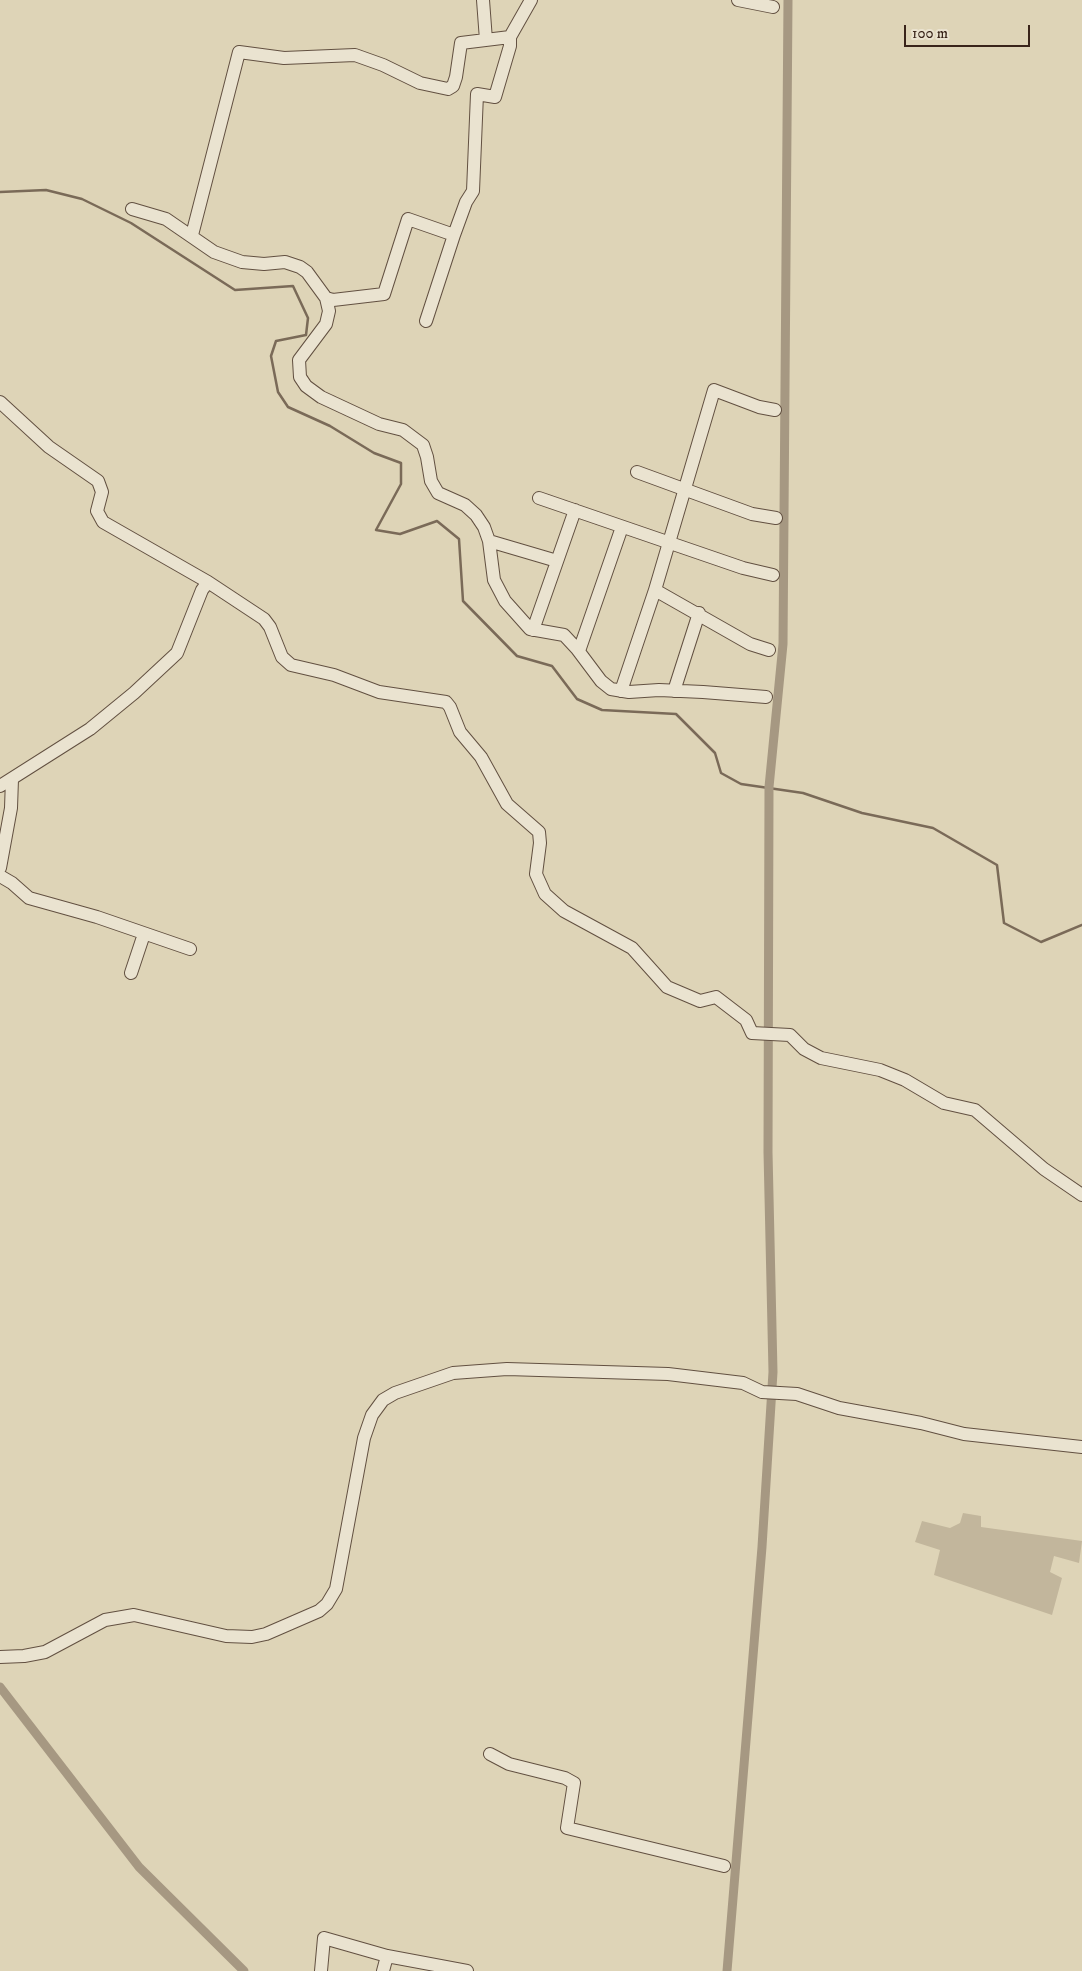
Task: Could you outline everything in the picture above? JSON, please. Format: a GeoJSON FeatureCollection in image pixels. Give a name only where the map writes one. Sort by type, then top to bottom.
{"type":"FeatureCollection","features":[{"type":"Feature","properties":{"kind":"street"},"geometry":{"type":"LineString","coordinates":[[483,0],[486,40]]}},
{"type":"Feature","properties":{"kind":"street"},"geometry":{"type":"LineString","coordinates":[[426,321],[466,202],[473,192],[477,94],[495,97],[510,46],[510,37],[531,0]]}},
{"type":"Feature","properties":{"kind":"street"},"geometry":{"type":"LineString","coordinates":[[738,0],[773,7]]}},
{"type":"Feature","properties":{"kind":"street"},"geometry":{"type":"LineString","coordinates":[[192,235],[239,52],[284,58],[355,55],[383,65],[420,83],[448,89],[453,86],[456,77],[462,43],[510,37]]}},
{"type":"Feature","properties":{"kind":"street"},"geometry":{"type":"LineString","coordinates":[[132,209],[166,218],[214,252],[242,262],[264,264],[284,262],[300,267],[308,272],[326,298],[329,311],[326,324],[299,360],[300,377],[306,386],[321,397],[379,424],[404,430],[417,438],[428,456],[431,481],[438,493],[465,505],[476,515],[484,527],[489,541],[494,580],[517,616],[530,629],[564,635],[579,651],[601,681],[611,689],[766,697]]}},
{"type":"Feature","properties":{"kind":"street"},"geometry":{"type":"LineString","coordinates":[[326,298],[333,300],[384,294],[408,219],[454,235]]}},
{"type":"Feature","properties":{"kind":"street"},"geometry":{"type":"LineString","coordinates":[[621,691],[670,543],[714,390],[759,407],[775,410]]}},
{"type":"Feature","properties":{"kind":"street"},"geometry":{"type":"LineString","coordinates":[[0,402],[49,447],[98,481],[102,492],[97,510],[103,522],[208,582],[267,622],[279,653],[290,665],[334,675],[379,692],[446,702],[460,732],[481,757],[507,804],[539,832],[540,843],[536,874],[541,888],[549,899],[564,910],[632,948],[668,987],[700,1000],[716,997],[746,1020],[752,1033],[790,1035],[804,1049],[820,1058],[880,1070],[905,1080],[944,1103],[979,1112],[1044,1169],[1082,1195]]}},
{"type":"Feature","properties":{"kind":"street"},"geometry":{"type":"LineString","coordinates":[[637,472],[752,514],[776,518]]}},
{"type":"Feature","properties":{"kind":"street"},"geometry":{"type":"LineString","coordinates":[[539,498],[773,576]]}},
{"type":"Feature","properties":{"kind":"street"},"geometry":{"type":"LineString","coordinates":[[533,630],[575,510]]}},
{"type":"Feature","properties":{"kind":"street"},"geometry":{"type":"LineString","coordinates":[[579,651],[622,527]]}},
{"type":"Feature","properties":{"kind":"street"},"geometry":{"type":"LineString","coordinates":[[489,541],[557,561]]}},
{"type":"Feature","properties":{"kind":"street"},"geometry":{"type":"LineString","coordinates":[[0,786],[90,730],[177,653],[202,590],[208,582]]}},
{"type":"Feature","properties":{"kind":"street"},"geometry":{"type":"LineString","coordinates":[[655,590],[699,613],[750,644],[769,650]]}},
{"type":"Feature","properties":{"kind":"street"},"geometry":{"type":"LineString","coordinates":[[674,691],[699,613]]}},
{"type":"Feature","properties":{"kind":"street"},"geometry":{"type":"LineString","coordinates":[[0,868],[11,808],[12,779]]}},
{"type":"Feature","properties":{"kind":"street"},"geometry":{"type":"LineString","coordinates":[[0,876],[12,882],[29,898],[190,949]]}},
{"type":"Feature","properties":{"kind":"street"},"geometry":{"type":"LineString","coordinates":[[131,972],[144,934]]}},
{"type":"Feature","properties":{"kind":"street"},"geometry":{"type":"LineString","coordinates":[[0,1656],[24,1656],[45,1652],[105,1620],[134,1615],[226,1636],[252,1637],[266,1634],[319,1611],[327,1604],[336,1589],[364,1438],[372,1415],[382,1400],[419,1384],[453,1374],[514,1369],[668,1374],[743,1383],[762,1392],[793,1394],[839,1408],[921,1423],[964,1434],[1082,1447]]}},
{"type":"Feature","properties":{"kind":"street"},"geometry":{"type":"LineString","coordinates":[[490,1754],[509,1764],[565,1778],[574,1783],[566,1822],[567,1828],[724,1866]]}},
{"type":"Feature","properties":{"kind":"street"},"geometry":{"type":"LineString","coordinates":[[321,1971],[324,1938],[433,1967],[467,1971]]}},
{"type":"Feature","properties":{"kind":"street"},"geometry":{"type":"LineString","coordinates":[[383,1971],[387,1956]]}},
{"type":"Feature","properties":{"kind":"shaded area"},"geometry":{"type":"Polygon","coordinates":[[[963,1513],[981,1516],[981,1527],[1082,1541],[1079,1563],[1054,1556],[1050,1572],[1062,1578],[1052,1615],[934,1575],[940,1550],[915,1542],[922,1521],[950,1528],[960,1523],[963,1513]]]}},
{"type":"Feature","properties":{"kind":"waterway"},"geometry":{"type":"LineString","coordinates":[[727,1971],[762,1547],[773,1372],[768,1152],[769,787],[783,644],[788,0]]}},
{"type":"Feature","properties":{"kind":"waterway"},"geometry":{"type":"LineString","coordinates":[[0,192],[46,190],[82,199],[131,223],[235,290],[293,286],[308,318],[306,335],[276,341],[271,356],[278,392],[288,407],[330,426],[374,453],[401,463],[401,484],[376,530],[400,534],[437,521],[459,539],[463,601],[517,656],[552,666],[577,699],[602,710],[676,714],[715,753],[721,773],[741,784],[803,793],[862,813],[933,828],[997,865],[1004,923],[1041,942],[1082,925]]}},
{"type":"Feature","properties":{"kind":"waterway"},"geometry":{"type":"LineString","coordinates":[[0,1687],[139,1867],[244,1971]]}}]}
